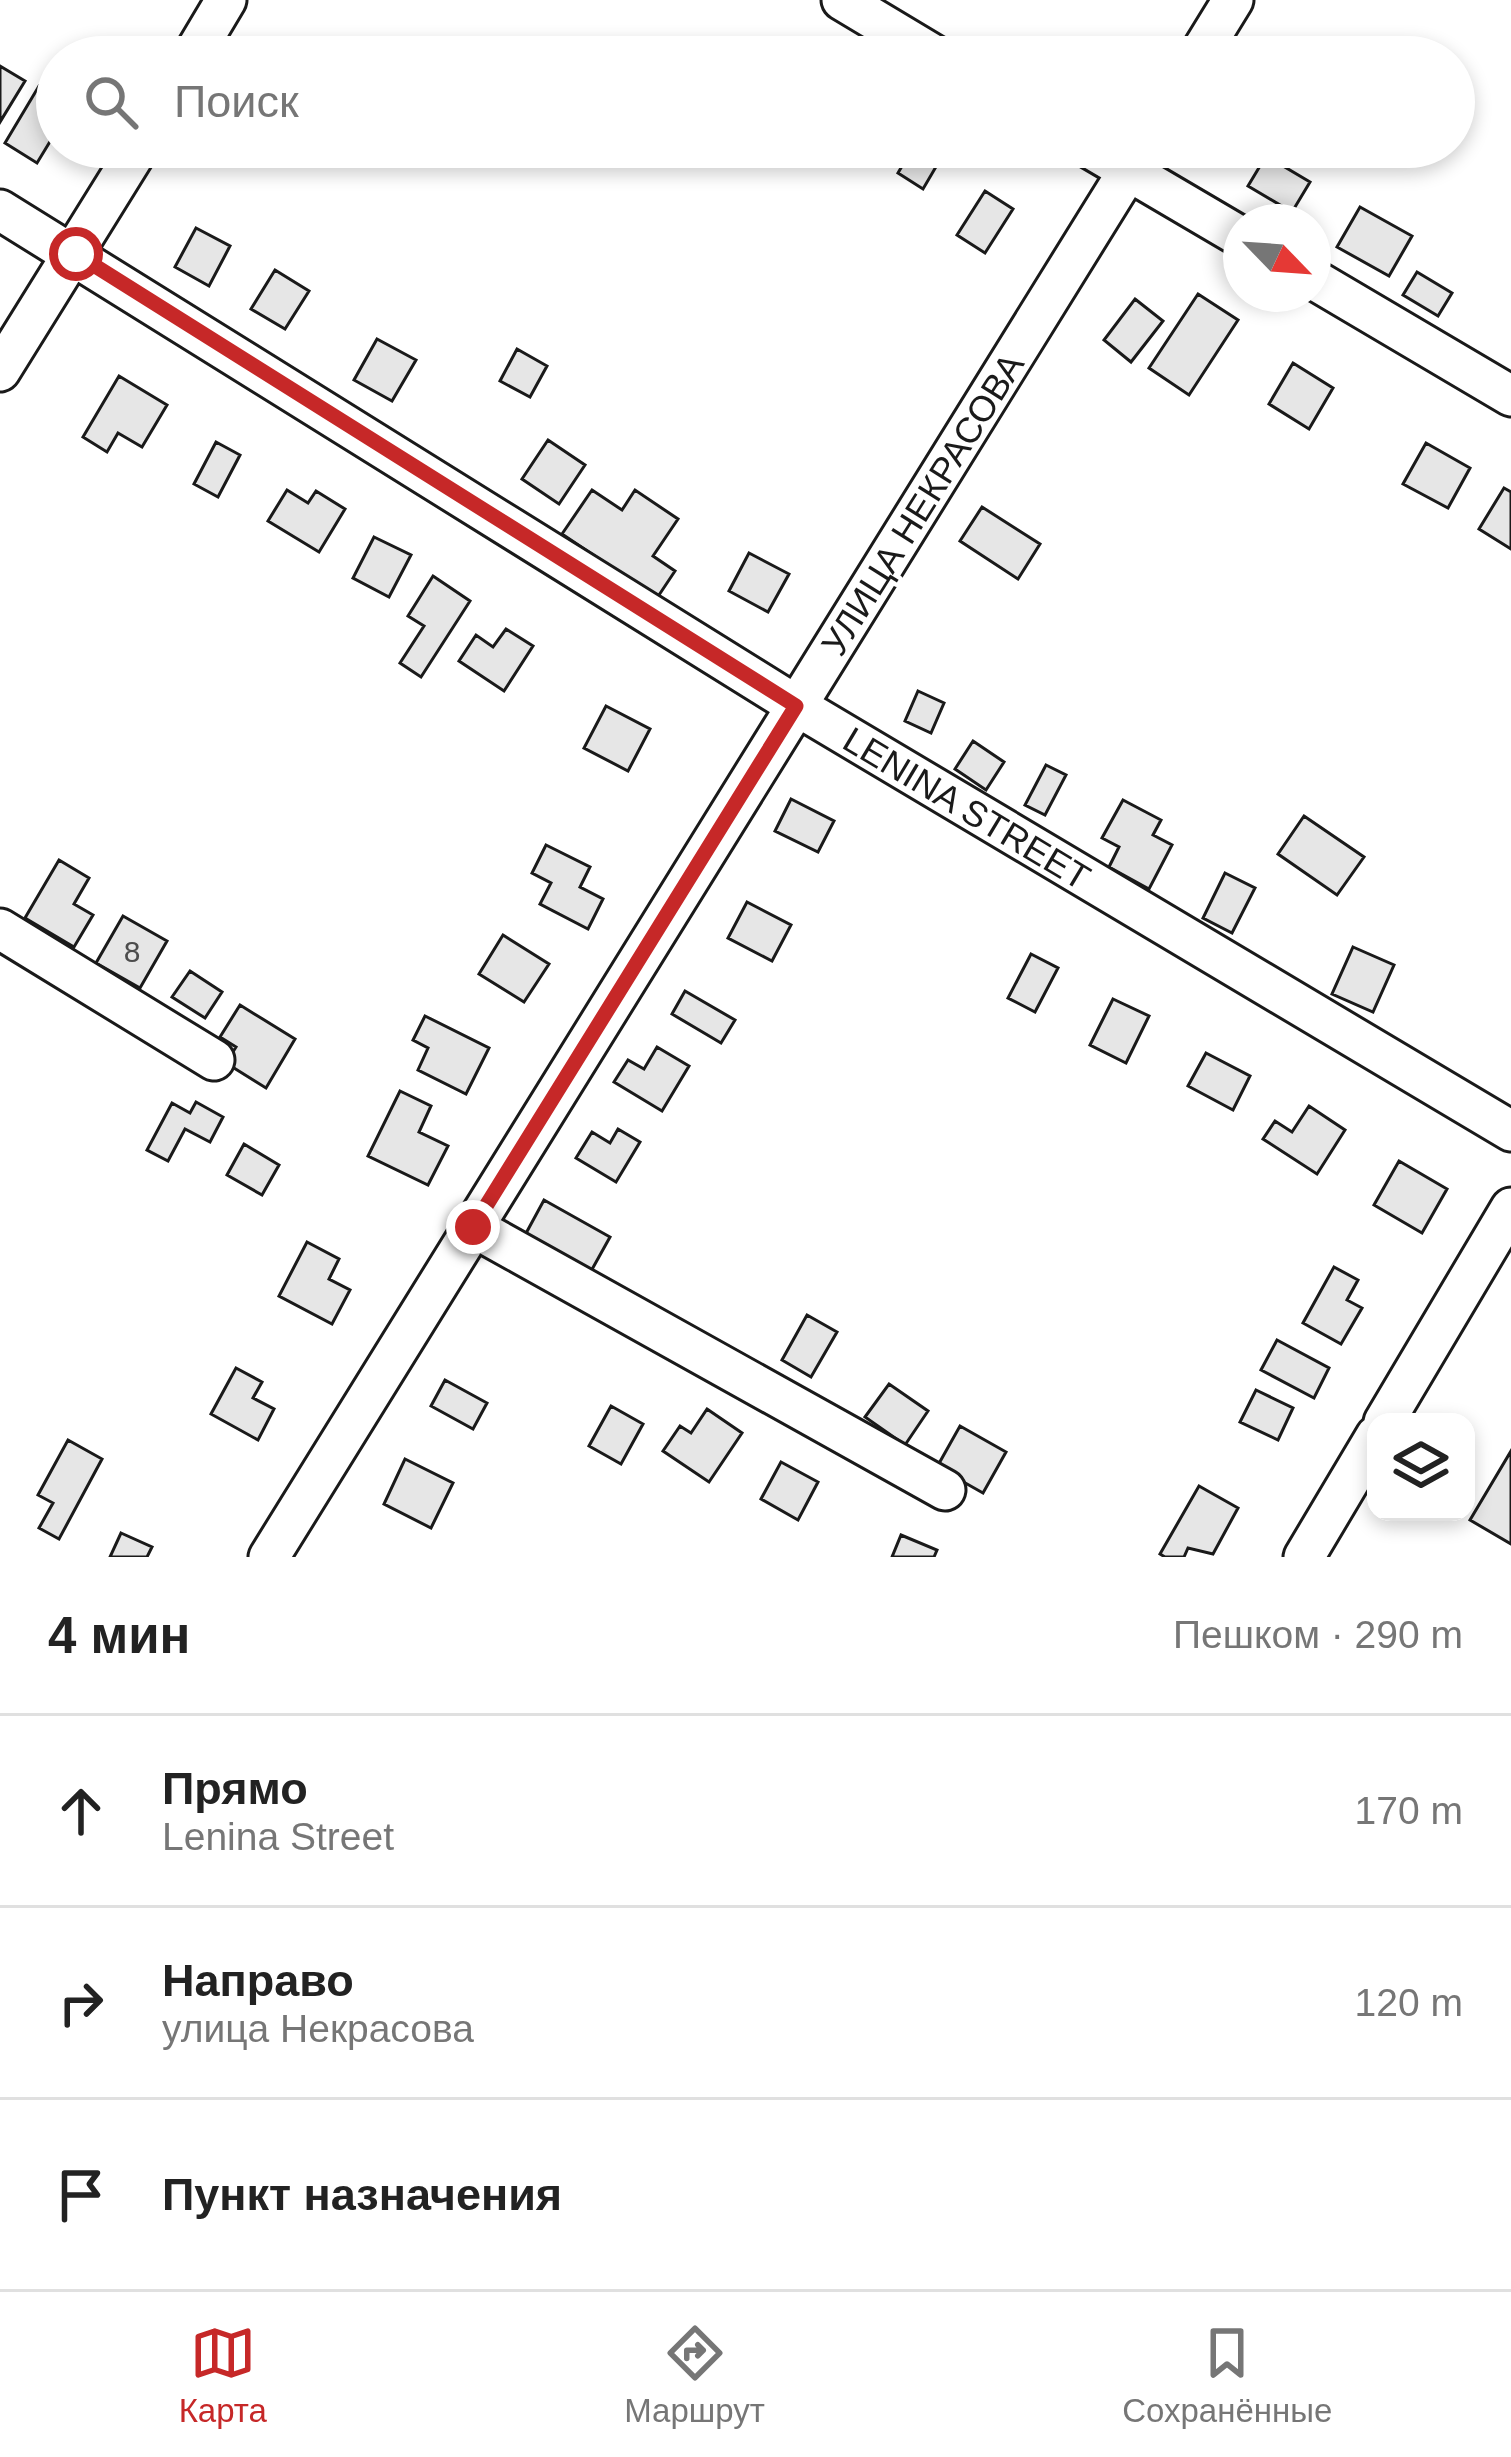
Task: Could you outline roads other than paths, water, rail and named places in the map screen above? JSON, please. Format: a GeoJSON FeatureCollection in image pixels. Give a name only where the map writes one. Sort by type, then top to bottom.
{"type":"FeatureCollection","features":[{"type":"Feature","properties":{"kind":"street"},"geometry":{"type":"LineString","coordinates":[[205,36],[226,0]]}},
{"type":"Feature","properties":{"kind":"street"},"geometry":{"type":"LineString","coordinates":[[842,0],[903,36]]}},
{"type":"Feature","properties":{"kind":"street"},"geometry":{"type":"LineString","coordinates":[[1211,36],[1233,0]]}},
{"type":"Feature","properties":{"kind":"street"},"geometry":{"type":"LineString","coordinates":[[0,371],[127,168]]}},
{"type":"Feature","properties":{"kind":"street","name":"УЛИЦА НЕКРАСОВА"},"geometry":{"type":"LineString","coordinates":[[269,1557],[1130,168]]}},
{"type":"Feature","properties":{"kind":"street"},"geometry":{"type":"LineString","coordinates":[[1148,168],[1223,224]]}},
{"type":"Feature","properties":{"kind":"street","name":"LENINA STREET"},"geometry":{"type":"LineString","coordinates":[[0,210],[796,706],[1511,1131]]}},
{"type":"Feature","properties":{"kind":"street"},"geometry":{"type":"LineString","coordinates":[[1331,290],[1511,396]]}},
{"type":"Feature","properties":{"kind":"street"},"geometry":{"type":"LineString","coordinates":[[0,929],[214,1060]]}},
{"type":"Feature","properties":{"kind":"street"},"geometry":{"type":"LineString","coordinates":[[1389,1413],[1511,1208]]}},
{"type":"Feature","properties":{"kind":"street"},"geometry":{"type":"LineString","coordinates":[[473,1227],[945,1490]]}},
{"type":"Feature","properties":{"kind":"street"},"geometry":{"type":"LineString","coordinates":[[1304,1557],[1367,1451]]}}]}
